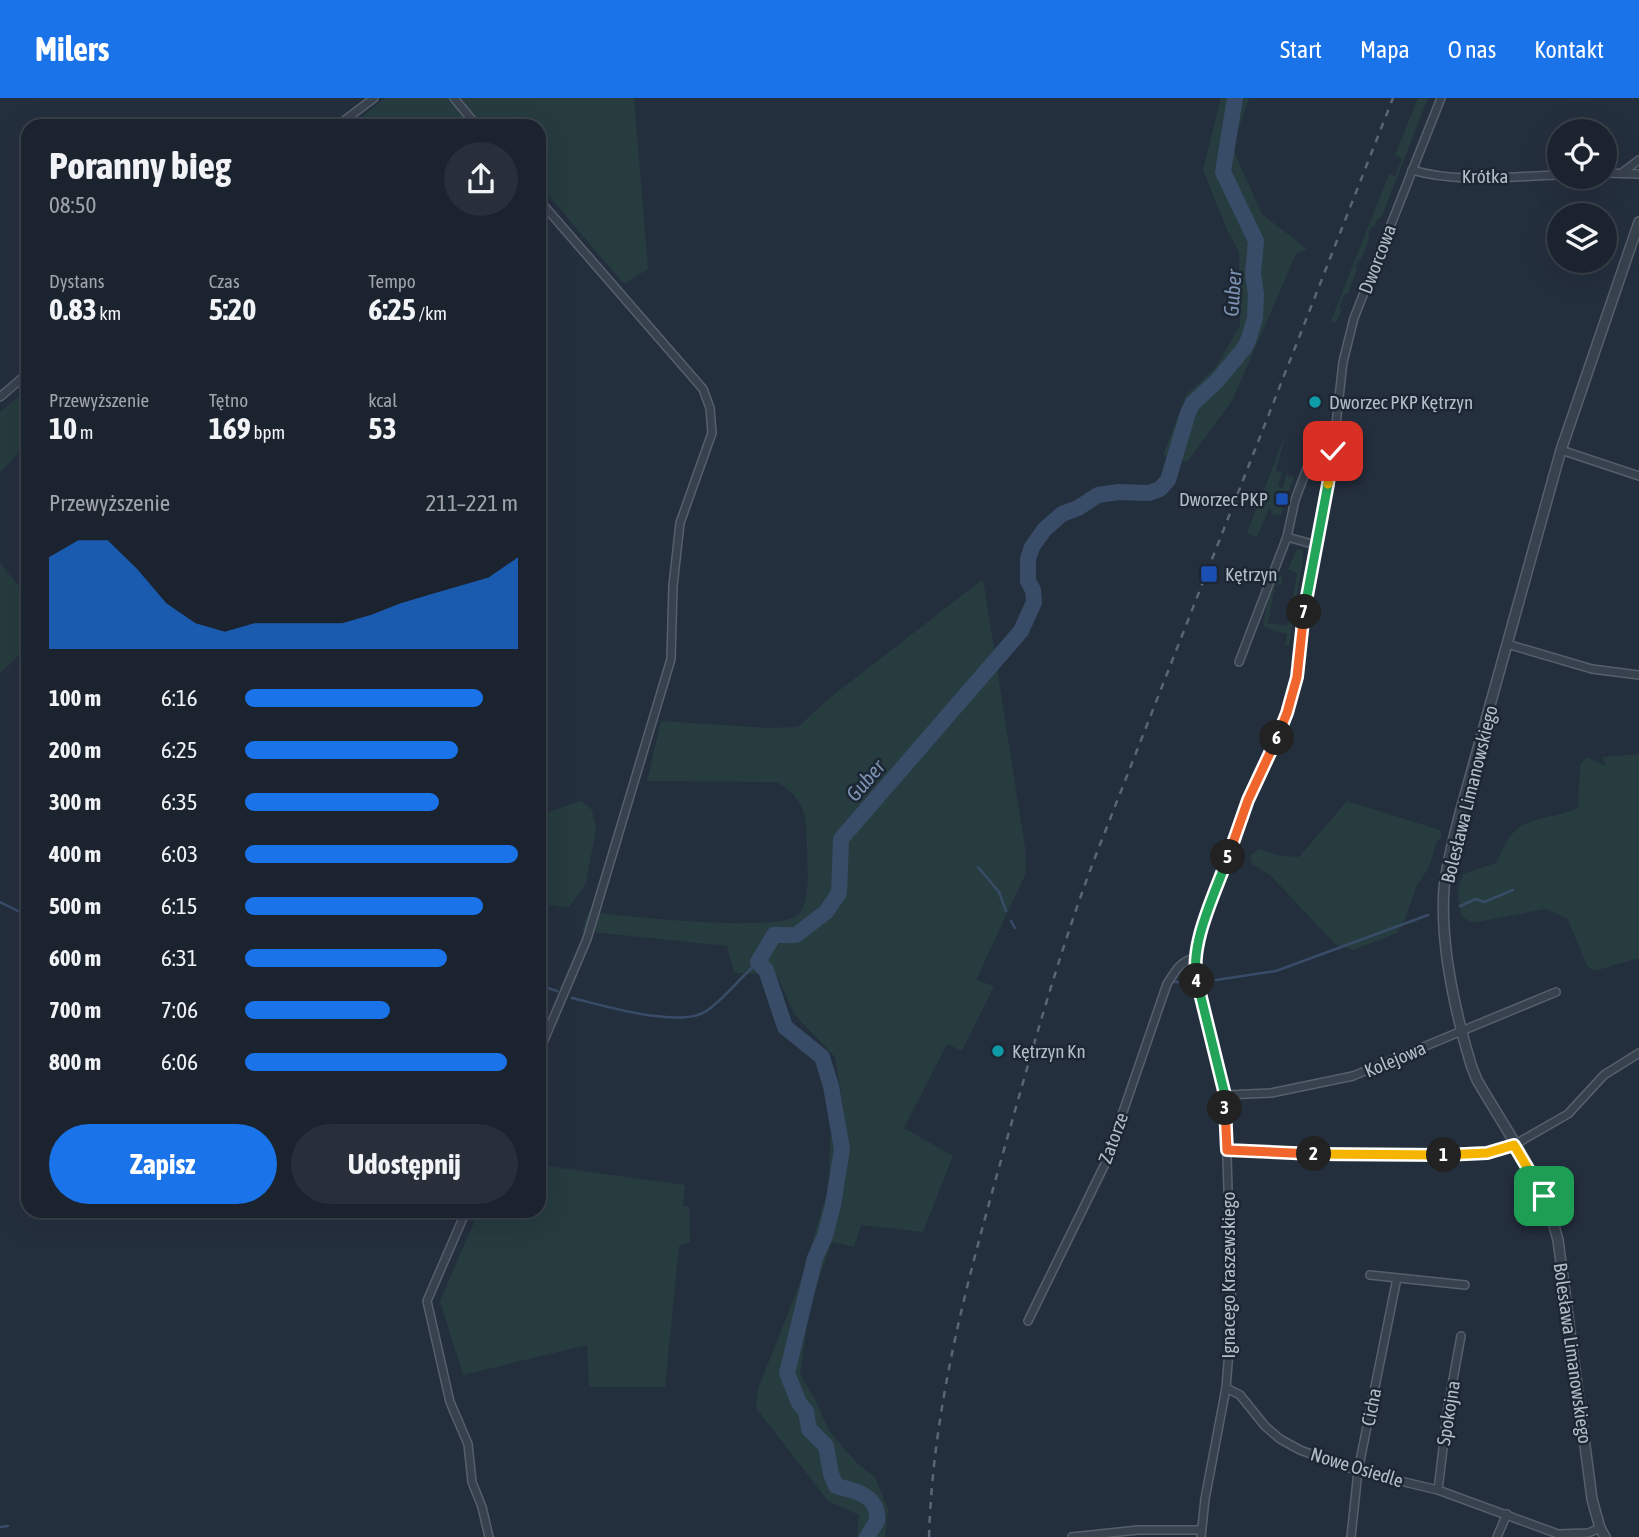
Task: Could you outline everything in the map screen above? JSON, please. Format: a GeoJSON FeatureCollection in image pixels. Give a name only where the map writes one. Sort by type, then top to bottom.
{"type":"FeatureCollection","features":[{"type":"Feature","properties":{"kind":"street"},"geometry":{"type":"LineString","coordinates":[[346,119],[373,98]]}},
{"type":"Feature","properties":{"kind":"street"},"geometry":{"type":"LineString","coordinates":[[454,98],[471,119]]}},
{"type":"Feature","properties":{"kind":"street","name":"Dworcowa"},"geometry":{"type":"LineString","coordinates":[[1225,1095],[1196,978],[1194,958],[1197,943],[1248,800],[1287,713],[1297,677],[1302,624],[1336,426],[1343,362],[1352,324],[1441,98]]}},
{"type":"Feature","properties":{"kind":"street"},"geometry":{"type":"LineString","coordinates":[[1623,172],[1639,160]]}},
{"type":"Feature","properties":{"kind":"street","name":"Krótka"},"geometry":{"type":"LineString","coordinates":[[1412,170],[1427,175],[1474,178],[1547,175]]}},
{"type":"Feature","properties":{"kind":"street"},"geometry":{"type":"LineString","coordinates":[[1617,172],[1639,174]]}},
{"type":"Feature","properties":{"kind":"street"},"geometry":{"type":"LineString","coordinates":[[546,208],[703,389],[710,408],[712,433],[681,523],[673,586],[671,659],[587,939],[546,1036]]}},
{"type":"Feature","properties":{"kind":"street","name":"Bolesława Limanowskiego"},"geometry":{"type":"LineString","coordinates":[[1600,1528],[1592,1499],[1558,1240],[1544,1196],[1477,1080],[1462,1031],[1444,933],[1445,886],[1460,813],[1561,450],[1636,238],[1639,222]]}},
{"type":"Feature","properties":{"kind":"street"},"geometry":{"type":"LineString","coordinates":[[0,397],[21,379]]}},
{"type":"Feature","properties":{"kind":"street"},"geometry":{"type":"LineString","coordinates":[[1239,662],[1287,537],[1295,500],[1320,434],[1324,428],[1336,426]]}},
{"type":"Feature","properties":{"kind":"street"},"geometry":{"type":"LineString","coordinates":[[1561,450],[1639,476]]}},
{"type":"Feature","properties":{"kind":"street"},"geometry":{"type":"LineString","coordinates":[[1287,537],[1316,545]]}},
{"type":"Feature","properties":{"kind":"street"},"geometry":{"type":"LineString","coordinates":[[1507,644],[1592,669],[1639,675]]}},
{"type":"Feature","properties":{"kind":"street","name":"Zatorze"},"geometry":{"type":"LineString","coordinates":[[1028,1321],[1105,1164],[1167,984],[1178,966],[1194,958]]}},
{"type":"Feature","properties":{"kind":"street","name":"Kolejowa"},"geometry":{"type":"LineString","coordinates":[[1225,1095],[1271,1093],[1353,1076],[1556,992]]}},
{"type":"Feature","properties":{"kind":"street"},"geometry":{"type":"LineString","coordinates":[[1227,1150],[1426,1156],[1487,1153],[1514,1145],[1568,1114],[1604,1075],[1637,1054],[1639,1066]]}},
{"type":"Feature","properties":{"kind":"street","name":"Ignacego Kraszewskiego"},"geometry":{"type":"LineString","coordinates":[[1201,1534],[1226,1388],[1232,1314],[1225,1095]]}},
{"type":"Feature","properties":{"kind":"street"},"geometry":{"type":"LineString","coordinates":[[463,1218],[426,1301],[450,1402],[468,1444],[472,1482],[482,1507],[489,1537]]}},
{"type":"Feature","properties":{"kind":"street"},"geometry":{"type":"LineString","coordinates":[[1370,1275],[1465,1285]]}},
{"type":"Feature","properties":{"kind":"street","name":"Cicha"},"geometry":{"type":"LineString","coordinates":[[1351,1537],[1358,1471],[1397,1278]]}},
{"type":"Feature","properties":{"kind":"street","name":"Spokojna"},"geometry":{"type":"LineString","coordinates":[[1438,1490],[1448,1407],[1461,1336]]}},
{"type":"Feature","properties":{"kind":"street","name":"Nowe Osiedle"},"geometry":{"type":"LineString","coordinates":[[1226,1388],[1240,1395],[1265,1426],[1280,1439],[1300,1450],[1358,1471],[1438,1490],[1558,1534],[1588,1533],[1600,1528]]}},
{"type":"Feature","properties":{"kind":"street"},"geometry":{"type":"LineString","coordinates":[[1497,1537],[1507,1514]]}},
{"type":"Feature","properties":{"kind":"street"},"geometry":{"type":"LineString","coordinates":[[1600,1528],[1605,1537]]}},
{"type":"Feature","properties":{"kind":"street"},"geometry":{"type":"LineString","coordinates":[[1072,1537],[1138,1530],[1201,1534]]}},
{"type":"Feature","properties":{"kind":"green space"},"geometry":{"type":"Polygon","coordinates":[[[385,98],[634,98],[648,269],[624,284],[546,193],[546,119],[359,119],[385,98]]]}},
{"type":"Feature","properties":{"kind":"green space"},"geometry":{"type":"Polygon","coordinates":[[[1221,98],[1249,98],[1232,147],[1262,214],[1307,249],[1296,254],[1232,401],[1187,462],[1163,455],[1186,395],[1215,368],[1240,326],[1239,252],[1227,230],[1203,170],[1221,98]]]}},
{"type":"Feature","properties":{"kind":"green space"},"geometry":{"type":"Polygon","coordinates":[[[1418,98],[1428,98],[1381,218],[1374,227],[1371,226],[1368,235],[1370,237],[1355,268],[1357,269],[1348,294],[1345,294],[1339,308],[1342,309],[1336,323],[1331,321],[1389,174],[1395,176],[1402,159],[1395,155],[1418,98]]]}},
{"type":"Feature","properties":{"kind":"green space"},"geometry":{"type":"Polygon","coordinates":[[[21,395],[21,458],[18,454],[0,472],[0,412],[21,395]]]}},
{"type":"Feature","properties":{"kind":"green space"},"geometry":{"type":"Polygon","coordinates":[[[1286,433],[1276,470],[1282,473],[1278,486],[1282,488],[1285,474],[1294,478],[1287,496],[1282,495],[1279,502],[1284,505],[1281,515],[1271,514],[1272,510],[1269,509],[1257,537],[1247,533],[1286,433]]]}},
{"type":"Feature","properties":{"kind":"green space"},"geometry":{"type":"Polygon","coordinates":[[[1297,549],[1303,550],[1302,564],[1289,646],[1285,645],[1287,634],[1266,628],[1263,623],[1270,592],[1280,576],[1282,584],[1275,585],[1268,623],[1288,626],[1297,573],[1288,569],[1297,549]]]}},
{"type":"Feature","properties":{"kind":"green space"},"geometry":{"type":"Polygon","coordinates":[[[0,563],[21,588],[21,654],[0,673],[0,563]]]}},
{"type":"Feature","properties":{"kind":"green space"},"geometry":{"type":"Polygon","coordinates":[[[983,579],[1025,847],[1026,873],[976,980],[994,986],[962,1051],[947,1044],[904,1128],[953,1156],[923,1232],[861,1225],[854,1247],[832,1242],[810,1305],[800,1374],[829,1431],[857,1463],[875,1477],[888,1509],[885,1537],[857,1537],[859,1515],[828,1501],[756,1408],[758,1389],[801,1280],[829,1186],[830,1137],[847,1133],[835,1057],[794,1014],[777,975],[734,973],[727,946],[582,931],[588,912],[734,923],[765,923],[788,919],[800,913],[807,890],[806,828],[803,810],[794,795],[776,782],[647,781],[661,721],[766,728],[798,727],[827,700],[983,579]]]}},
{"type":"Feature","properties":{"kind":"green space"},"geometry":{"type":"Polygon","coordinates":[[[1639,754],[1639,958],[1594,971],[1587,966],[1567,918],[1545,909],[1472,923],[1461,916],[1458,889],[1463,874],[1496,863],[1518,828],[1534,820],[1578,808],[1580,765],[1587,757],[1606,766],[1602,757],[1639,754]]]}},
{"type":"Feature","properties":{"kind":"green space"},"geometry":{"type":"Polygon","coordinates":[[[581,801],[592,810],[596,828],[586,883],[569,907],[546,905],[546,813],[581,801]]]}},
{"type":"Feature","properties":{"kind":"green space"},"geometry":{"type":"Polygon","coordinates":[[[1347,801],[1440,830],[1442,835],[1397,933],[1353,950],[1335,944],[1271,876],[1252,864],[1250,855],[1260,849],[1276,855],[1299,857],[1347,801]]]}},
{"type":"Feature","properties":{"kind":"green space"},"geometry":{"type":"Polygon","coordinates":[[[546,1166],[685,1185],[683,1206],[689,1206],[690,1242],[679,1246],[665,1387],[589,1387],[587,1345],[463,1375],[440,1301],[476,1218],[546,1218],[546,1166]]]}},
{"type":"Feature","properties":{"kind":"waterway","name":"Guber"},"geometry":{"type":"LineString","coordinates":[[867,1537],[877,1521],[874,1506],[865,1496],[836,1486],[826,1446],[809,1429],[806,1411],[799,1403],[787,1373],[815,1258],[825,1236],[833,1205],[842,1149],[831,1086],[822,1057],[785,1027],[766,970],[758,962],[774,935],[796,935],[826,912],[839,893],[841,839],[1021,631],[1034,602],[1033,590],[1028,581],[1028,559],[1032,547],[1044,530],[1062,514],[1078,508],[1098,495],[1119,492],[1149,493],[1160,489],[1168,480],[1193,403],[1217,381],[1245,347],[1255,318],[1253,274],[1256,241],[1223,172],[1235,98]]}},
{"type":"Feature","properties":{"kind":"waterway"},"geometry":{"type":"LineString","coordinates":[[978,867],[999,892],[1006,911]]}},
{"type":"Feature","properties":{"kind":"waterway"},"geometry":{"type":"LineString","coordinates":[[1460,906],[1476,899],[1484,902],[1513,890]]}},
{"type":"Feature","properties":{"kind":"waterway"},"geometry":{"type":"LineString","coordinates":[[0,902],[21,912]]}},
{"type":"Feature","properties":{"kind":"waterway"},"geometry":{"type":"LineString","coordinates":[[1216,980],[1276,971],[1428,915]]}},
{"type":"Feature","properties":{"kind":"waterway"},"geometry":{"type":"LineString","coordinates":[[1011,921],[1015,928]]}},
{"type":"Feature","properties":{"kind":"waterway"},"geometry":{"type":"LineString","coordinates":[[572,998],[661,1017],[696,1016],[715,1005],[758,962]]}},
{"type":"Feature","properties":{"kind":"waterway"},"geometry":{"type":"LineString","coordinates":[[1182,984],[1188,985]]}},
{"type":"Feature","properties":{"kind":"waterway"},"geometry":{"type":"LineString","coordinates":[[546,987],[557,991]]}},
{"type":"Feature","properties":{"kind":"waterway"},"geometry":{"type":"LineString","coordinates":[[0,1527],[8,1526]]}},
{"type":"Feature","properties":{"kind":"railway"},"geometry":{"type":"LineString","coordinates":[[929,1537],[938,1437],[955,1339],[992,1194],[1061,955],[1101,842],[1393,98]]}},
{"type":"Feature","properties":{"kind":"place","name":"Dworzec PKP Kętrzyn"},"geometry":{"type":"Point","coordinates":[1315,402]}},
{"type":"Feature","properties":{"kind":"place","name":"Dworzec PKP"},"geometry":{"type":"Point","coordinates":[1282,499]}},
{"type":"Feature","properties":{"kind":"place","name":"Kętrzyn"},"geometry":{"type":"Point","coordinates":[1209,574]}},
{"type":"Feature","properties":{"kind":"place","name":"Kętrzyn Kn"},"geometry":{"type":"Point","coordinates":[998,1051]}},
{"type":"Feature","properties":{"kind":"route"},"geometry":{"type":"LineString","coordinates":[[1333,451],[1311,565],[1297,677],[1287,713],[1248,800],[1194,958],[1196,978],[1225,1095],[1227,1150],[1426,1156],[1487,1153],[1514,1145],[1544,1196]]}}]}
